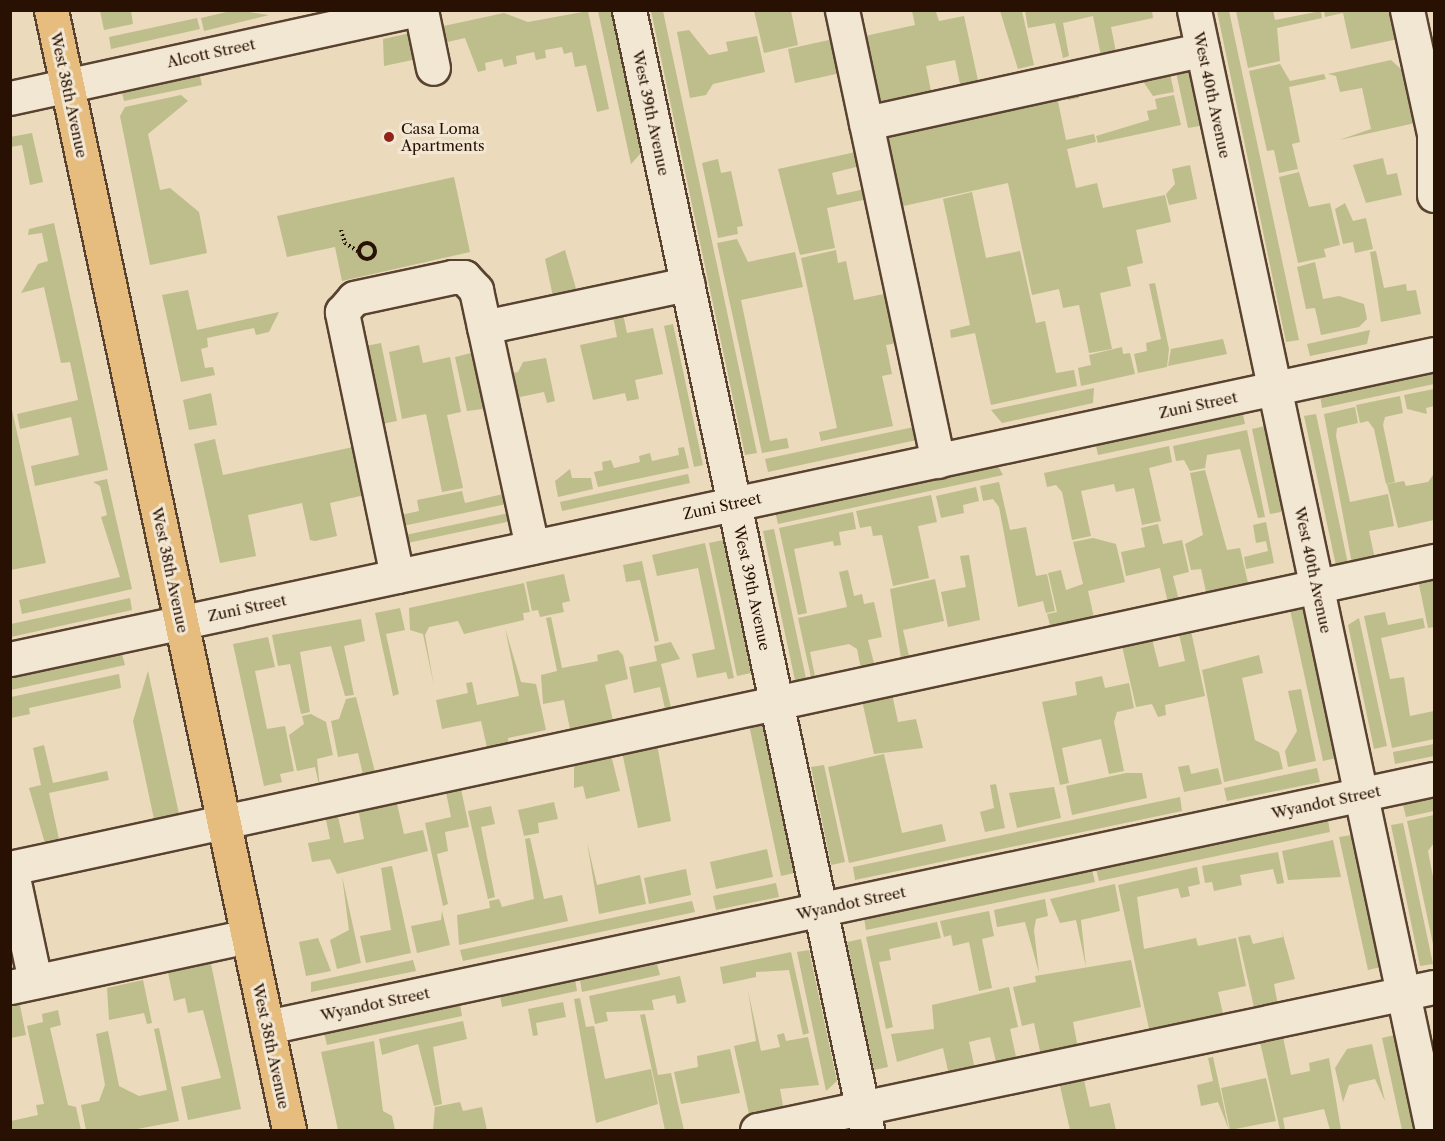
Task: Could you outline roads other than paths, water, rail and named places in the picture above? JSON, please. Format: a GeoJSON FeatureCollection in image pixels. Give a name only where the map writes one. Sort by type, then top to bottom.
{"type":"FeatureCollection","features":[{"type":"Feature","properties":{"kind":"main road","name":"West 38th Avenue"},"geometry":{"type":"LineString","coordinates":[[51,10],[289,1131]]}},
{"type":"Feature","properties":{"kind":"street","name":"Alcott Street"},"geometry":{"type":"LineString","coordinates":[[10,98],[67,85],[282,24],[412,10]]}},
{"type":"Feature","properties":{"kind":"street"},"geometry":{"type":"LineString","coordinates":[[421,10],[433,68]]}},
{"type":"Feature","properties":{"kind":"street","name":"West 39th Avenue"},"geometry":{"type":"LineString","coordinates":[[629,10],[865,1119]]}},
{"type":"Feature","properties":{"kind":"street"},"geometry":{"type":"LineString","coordinates":[[842,10],[938,460]]}},
{"type":"Feature","properties":{"kind":"street","name":"West 40th Avenue"},"geometry":{"type":"LineString","coordinates":[[1194,10],[1432,1131]]}},
{"type":"Feature","properties":{"kind":"street"},"geometry":{"type":"LineString","coordinates":[[1407,10],[1434,134],[1434,195]]}},
{"type":"Feature","properties":{"kind":"street"},"geometry":{"type":"LineString","coordinates":[[866,123],[1202,50]]}},
{"type":"Feature","properties":{"kind":"street"},"geometry":{"type":"LineString","coordinates":[[397,576],[342,312],[354,298],[458,276],[474,285],[532,547]]}},
{"type":"Feature","properties":{"kind":"street"},"geometry":{"type":"LineString","coordinates":[[484,327],[687,284]]}},
{"type":"Feature","properties":{"kind":"street","name":"Zuni Street"},"geometry":{"type":"LineString","coordinates":[[10,659],[1434,354]]}},
{"type":"Feature","properties":{"kind":"street"},"geometry":{"type":"LineString","coordinates":[[248,936],[23,984],[11,868],[1434,561]]}},
{"type":"Feature","properties":{"kind":"street","name":"Wyandot Street"},"geometry":{"type":"LineString","coordinates":[[267,1028],[1434,779]]}},
{"type":"Feature","properties":{"kind":"street"},"geometry":{"type":"LineString","coordinates":[[758,1131],[865,1119],[1434,987]]}},
{"type":"Feature","properties":{"kind":"place","name":"Casa Loma Apartments"},"geometry":{"type":"Point","coordinates":[389,137]}}]}
